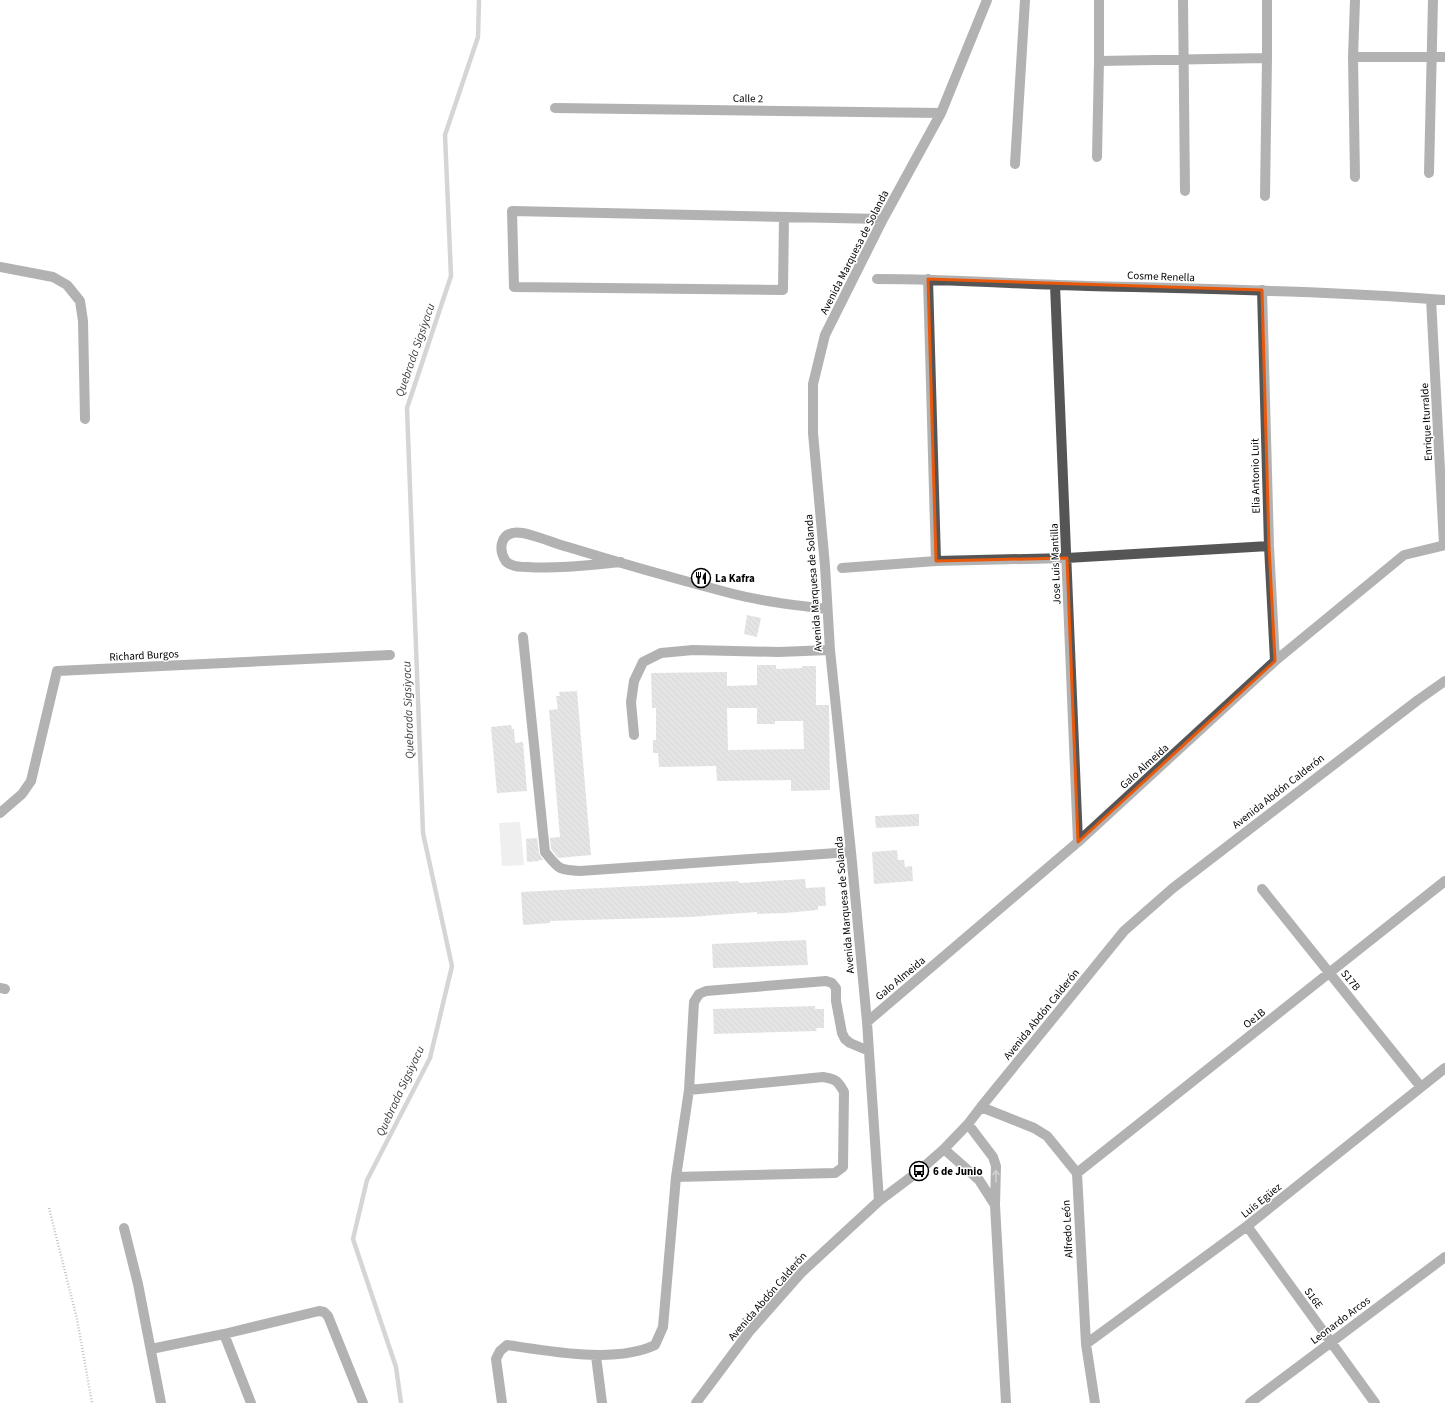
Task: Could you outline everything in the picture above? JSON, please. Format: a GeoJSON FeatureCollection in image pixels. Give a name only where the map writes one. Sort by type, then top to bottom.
{"type":"FeatureCollection","features":[{"type":"Feature","properties":{"kind":"street","name":"Avenida Marquesa de Solanda"},"geometry":{"type":"LineString","coordinates":[[879,1201],[867,1022],[830,650],[813,433],[813,384],[825,335],[883,219],[941,113],[987,0]]}},
{"type":"Feature","properties":{"kind":"street"},"geometry":{"type":"LineString","coordinates":[[1016,164],[1025,0]]}},
{"type":"Feature","properties":{"kind":"street"},"geometry":{"type":"LineString","coordinates":[[1097,157],[1099,0]]}},
{"type":"Feature","properties":{"kind":"street"},"geometry":{"type":"LineString","coordinates":[[1182,0],[1185,191]]}},
{"type":"Feature","properties":{"kind":"street"},"geometry":{"type":"LineString","coordinates":[[1265,196],[1267,0]]}},
{"type":"Feature","properties":{"kind":"street"},"geometry":{"type":"LineString","coordinates":[[1355,0],[1352,57],[1355,177]]}},
{"type":"Feature","properties":{"kind":"street"},"geometry":{"type":"LineString","coordinates":[[1429,173],[1432,0]]}},
{"type":"Feature","properties":{"kind":"street"},"geometry":{"type":"LineString","coordinates":[[1352,57],[1445,57]]}},
{"type":"Feature","properties":{"kind":"street"},"geometry":{"type":"LineString","coordinates":[[1099,61],[1267,58]]}},
{"type":"Feature","properties":{"kind":"street","name":"Calle 2"},"geometry":{"type":"LineString","coordinates":[[555,108],[941,113]]}},
{"type":"Feature","properties":{"kind":"street"},"geometry":{"type":"LineString","coordinates":[[784,217],[783,290],[514,287],[512,211],[883,219]]}},
{"type":"Feature","properties":{"kind":"street"},"geometry":{"type":"LineString","coordinates":[[0,267],[52,277],[67,286],[80,301],[83,321],[85,419]]}},
{"type":"Feature","properties":{"kind":"street","name":"Cosme Renella"},"geometry":{"type":"LineString","coordinates":[[877,279],[928,279],[1055,285],[1262,290],[1432,298],[1445,300]]}},
{"type":"Feature","properties":{"kind":"street"},"geometry":{"type":"LineString","coordinates":[[928,279],[936,561]]}},
{"type":"Feature","properties":{"kind":"street","name":"Jose Luis Mantilla"},"geometry":{"type":"LineString","coordinates":[[1055,285],[1078,842]]}},
{"type":"Feature","properties":{"kind":"street","name":"Elia Antonio Luit"},"geometry":{"type":"LineString","coordinates":[[1262,290],[1269,546],[1275,661]]}},
{"type":"Feature","properties":{"kind":"street","name":"Enrique Iturralde"},"geometry":{"type":"LineString","coordinates":[[1432,298],[1445,545]]}},
{"type":"Feature","properties":{"kind":"street"},"geometry":{"type":"LineString","coordinates":[[621,562],[567,567],[536,568],[512,566],[506,561],[501,550],[504,538],[508,534],[514,532],[529,535],[556,544],[621,562],[759,601],[827,609]]}},
{"type":"Feature","properties":{"kind":"street","name":"Galo Almeida"},"geometry":{"type":"LineString","coordinates":[[867,1022],[1078,842],[1275,661],[1404,554],[1445,545]]}},
{"type":"Feature","properties":{"kind":"street"},"geometry":{"type":"LineString","coordinates":[[842,568],[936,561],[1067,558],[1269,546]]}},
{"type":"Feature","properties":{"kind":"street"},"geometry":{"type":"LineString","coordinates":[[523,637],[545,852],[563,870],[851,852]]}},
{"type":"Feature","properties":{"kind":"street"},"geometry":{"type":"LineString","coordinates":[[634,735],[631,702],[634,681],[643,662],[661,653],[693,650],[778,652],[830,650]]}},
{"type":"Feature","properties":{"kind":"street","name":"Richard Burgos"},"geometry":{"type":"LineString","coordinates":[[0,813],[22,794],[31,781],[57,671],[390,655]]}},
{"type":"Feature","properties":{"kind":"street","name":"Avenida Abdón Calderón"},"geometry":{"type":"LineString","coordinates":[[696,1403],[749,1332],[802,1272],[879,1201],[919,1171],[944,1149],[968,1124],[1124,932],[1173,888],[1418,700],[1445,681]]}},
{"type":"Feature","properties":{"kind":"street","name":"Oe1B"},"geometry":{"type":"LineString","coordinates":[[1077,1172],[1330,974],[1445,881]]}},
{"type":"Feature","properties":{"kind":"street","name":"S17B"},"geometry":{"type":"LineString","coordinates":[[1262,888],[1421,1087]]}},
{"type":"Feature","properties":{"kind":"street"},"geometry":{"type":"LineString","coordinates":[[502,1403],[496,1359],[500,1351],[507,1345],[596,1356],[643,1351],[655,1345],[663,1327],[676,1177],[690,1090],[694,1002],[699,994],[706,991],[826,981],[832,983],[836,988],[836,1001],[842,1033],[845,1039],[850,1043],[869,1051]]}},
{"type":"Feature","properties":{"kind":"street","name":"Luis Egüez"},"geometry":{"type":"LineString","coordinates":[[1086,1344],[1247,1226],[1445,1068]]}},
{"type":"Feature","properties":{"kind":"street"},"geometry":{"type":"LineString","coordinates":[[676,1177],[835,1173],[843,1167],[844,1092],[839,1082],[823,1077],[690,1090]]}},
{"type":"Feature","properties":{"kind":"street"},"geometry":{"type":"LineString","coordinates":[[981,1107],[1034,1128],[1047,1136],[1077,1172]]}},
{"type":"Feature","properties":{"kind":"street"},"geometry":{"type":"LineString","coordinates":[[968,1124],[993,1157],[996,1166],[995,1205],[1006,1403]]}},
{"type":"Feature","properties":{"kind":"street"},"geometry":{"type":"LineString","coordinates":[[944,1149],[979,1180],[995,1205]]}},
{"type":"Feature","properties":{"kind":"street","name":"Alfredo León"},"geometry":{"type":"LineString","coordinates":[[1077,1172],[1086,1344],[1095,1403]]}},
{"type":"Feature","properties":{"kind":"street","name":"S16E"},"geometry":{"type":"LineString","coordinates":[[1247,1226],[1375,1403]]}},
{"type":"Feature","properties":{"kind":"street"},"geometry":{"type":"LineString","coordinates":[[124,1228],[138,1284],[161,1403]]}},
{"type":"Feature","properties":{"kind":"street","name":"Leonardo Arcos"},"geometry":{"type":"LineString","coordinates":[[1250,1403],[1445,1257]]}},
{"type":"Feature","properties":{"kind":"street"},"geometry":{"type":"LineString","coordinates":[[151,1349],[224,1334],[313,1312],[324,1312],[328,1316],[362,1403]]}},
{"type":"Feature","properties":{"kind":"street"},"geometry":{"type":"LineString","coordinates":[[224,1334],[251,1403]]}},
{"type":"Feature","properties":{"kind":"street"},"geometry":{"type":"LineString","coordinates":[[596,1356],[602,1403]]}},
{"type":"Feature","properties":{"kind":"path"},"geometry":{"type":"LineString","coordinates":[[49,1208],[77,1319],[92,1403]]}},
{"type":"Feature","properties":{"kind":"highlighted area"},"geometry":{"type":"Polygon","coordinates":[[[928,279],[1262,290],[1269,546],[1275,661],[1078,842],[1067,558],[936,561],[928,279]]]}},
{"type":"Feature","properties":{"kind":"shaded area"},"geometry":{"type":"Polygon","coordinates":[[[520,822],[524,865],[502,866],[499,823],[520,822]]]}},
{"type":"Feature","properties":{"kind":"building"},"geometry":{"type":"Polygon","coordinates":[[[747,615],[761,618],[757,637],[744,634],[747,615]]]}},
{"type":"Feature","properties":{"kind":"building"},"geometry":{"type":"Polygon","coordinates":[[[757,665],[776,665],[776,669],[816,666],[816,705],[829,705],[830,790],[791,791],[791,780],[717,781],[716,766],[659,767],[658,753],[653,753],[653,740],[656,740],[656,708],[652,708],[651,673],[727,672],[727,686],[757,685],[757,665]],[[727,708],[728,750],[804,749],[803,721],[775,721],[775,724],[757,724],[757,708],[727,708]]]}},
{"type":"Feature","properties":{"kind":"building"},"geometry":{"type":"Polygon","coordinates":[[[577,691],[591,855],[558,858],[551,849],[550,838],[560,837],[549,710],[558,709],[556,696],[560,696],[559,692],[577,691]]]}},
{"type":"Feature","properties":{"kind":"building"},"geometry":{"type":"Polygon","coordinates":[[[511,725],[512,729],[514,729],[515,743],[523,742],[527,791],[497,793],[491,727],[511,725]]]}},
{"type":"Feature","properties":{"kind":"building"},"geometry":{"type":"Polygon","coordinates":[[[919,814],[919,826],[876,828],[875,816],[919,814]]]}},
{"type":"Feature","properties":{"kind":"building"},"geometry":{"type":"Polygon","coordinates":[[[537,838],[539,853],[543,860],[527,862],[526,839],[537,838]]]}},
{"type":"Feature","properties":{"kind":"building"},"geometry":{"type":"Polygon","coordinates":[[[897,850],[898,860],[904,860],[905,867],[912,866],[913,881],[874,884],[872,852],[897,850]]]}},
{"type":"Feature","properties":{"kind":"building"},"geometry":{"type":"Polygon","coordinates":[[[805,879],[806,888],[825,887],[826,906],[818,906],[818,910],[785,913],[757,914],[757,912],[690,917],[550,921],[550,923],[523,925],[521,892],[805,879]]]}},
{"type":"Feature","properties":{"kind":"building"},"geometry":{"type":"Polygon","coordinates":[[[806,940],[808,965],[713,968],[712,944],[806,940]]]}},
{"type":"Feature","properties":{"kind":"building"},"geometry":{"type":"Polygon","coordinates":[[[815,1006],[815,1009],[824,1009],[824,1028],[816,1028],[817,1031],[714,1034],[713,1009],[815,1006]]]}},
{"type":"Feature","properties":{"kind":"waterway","name":"Quebrada Sigsiyacu"},"geometry":{"type":"LineString","coordinates":[[401,1403],[396,1367],[353,1239],[367,1180],[430,1058],[452,966],[423,833],[407,408],[451,276],[445,135],[478,37],[479,0]]}},
{"type":"Feature","properties":{"kind":"place","name":"La Kafra"},"geometry":{"type":"Point","coordinates":[701,578]}},
{"type":"Feature","properties":{"kind":"place","name":"6 de Junio"},"geometry":{"type":"Point","coordinates":[919,1171]}}]}
